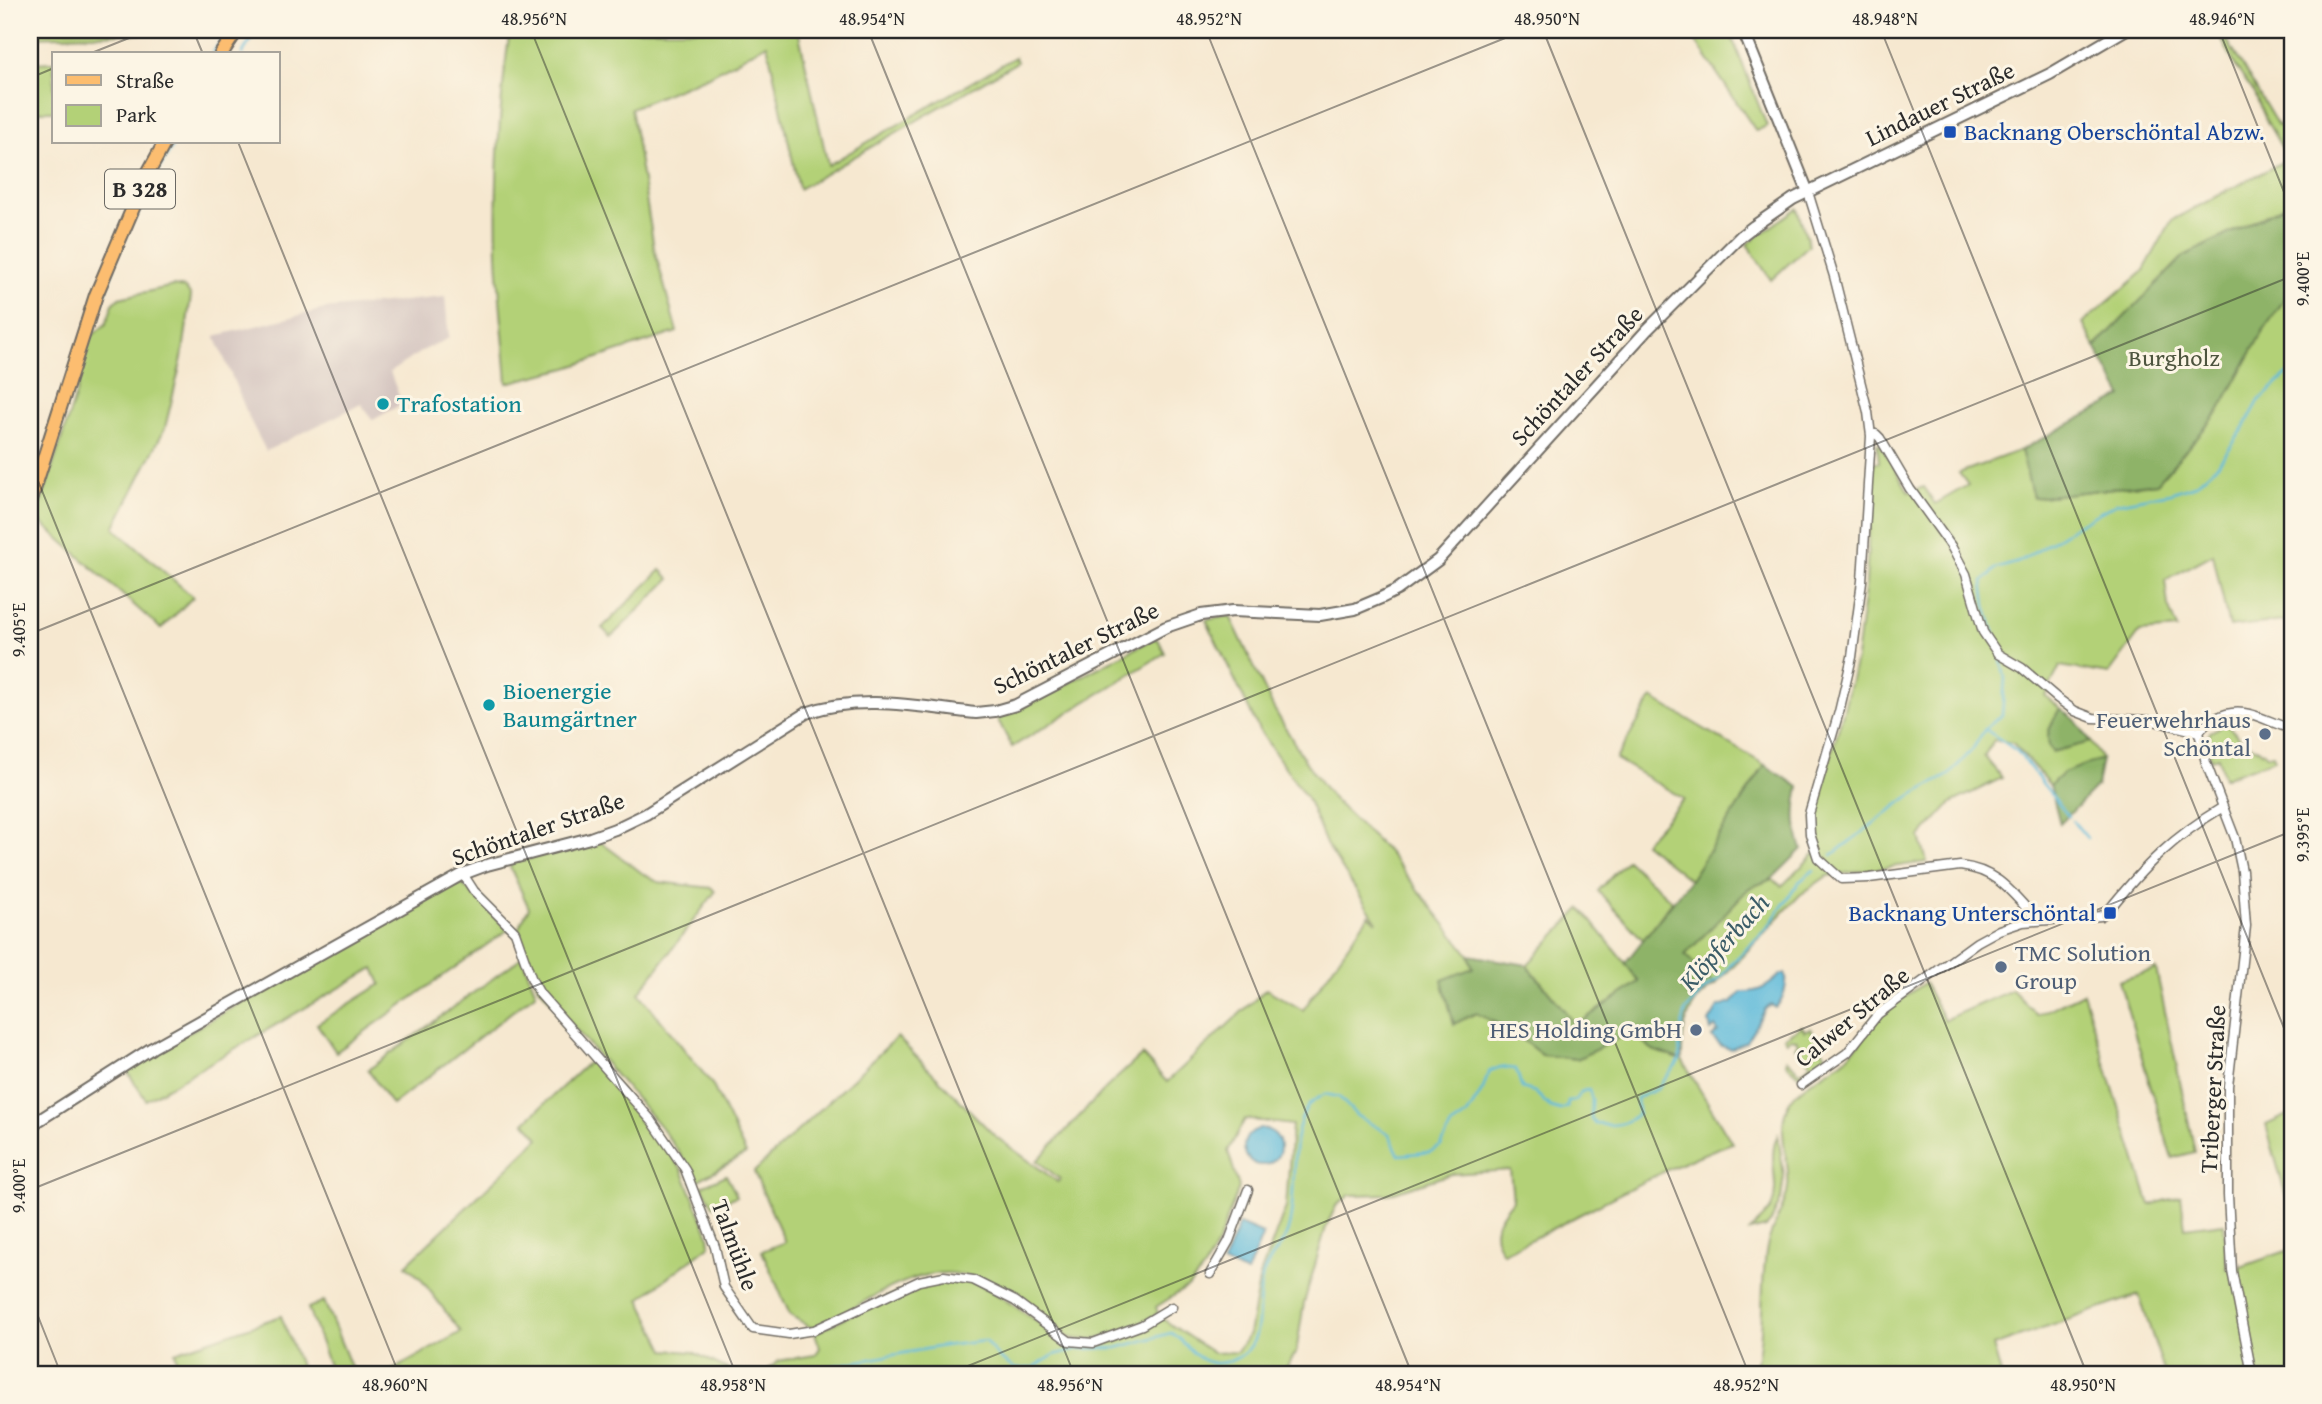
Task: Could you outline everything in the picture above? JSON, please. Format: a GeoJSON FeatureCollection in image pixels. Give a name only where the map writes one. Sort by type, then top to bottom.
{"type":"FeatureCollection","features":[{"type":"Feature","properties":{"kind":"main road"},"geometry":{"type":"LineString","coordinates":[[222,52],[237,30]]}},
{"type":"Feature","properties":{"kind":"main road","name":"B 328"},"geometry":{"type":"LineString","coordinates":[[30,502],[96,295],[147,175],[164,144]]}},
{"type":"Feature","properties":{"kind":"street"},"geometry":{"type":"LineString","coordinates":[[1743,30],[1808,192],[1834,276],[1868,412],[1871,435],[1862,582],[1852,657],[1809,814],[1814,847],[1818,858],[1840,879],[1869,878],[1960,866],[1984,871],[2008,888],[2037,920]]}},
{"type":"Feature","properties":{"kind":"street","name":"Lindauer Straße"},"geometry":{"type":"LineString","coordinates":[[1808,192],[2050,74],[2125,30]]}},
{"type":"Feature","properties":{"kind":"street","name":"Schöntaler Straße"},"geometry":{"type":"LineString","coordinates":[[30,1125],[152,1048],[463,874],[506,859],[590,838],[625,824],[646,814],[794,719],[816,709],[835,704],[857,703],[976,713],[995,711],[1016,705],[1166,626],[1201,615],[1233,611],[1334,613],[1354,609],[1390,594],[1427,570],[1452,548],[1647,330],[1741,236],[1793,199],[1808,192]]}},
{"type":"Feature","properties":{"kind":"street"},"geometry":{"type":"LineString","coordinates":[[1871,435],[1876,434],[1880,438],[1910,489],[1951,546],[1966,574],[1983,632],[1998,654],[2022,668],[2057,698],[2076,711],[2093,718],[2149,720],[2199,732],[2203,725],[2225,713],[2239,710],[2288,728]]}},
{"type":"Feature","properties":{"kind":"street","name":"Triberger Straße"},"geometry":{"type":"LineString","coordinates":[[2199,732],[2206,763],[2235,838],[2242,871],[2246,926],[2228,1086],[2228,1195],[2232,1271],[2252,1374]]}},
{"type":"Feature","properties":{"kind":"street","name":"Calwer Straße"},"geometry":{"type":"LineString","coordinates":[[1801,1085],[1847,1053],[1878,1014],[1977,942],[1999,930],[2037,920],[2101,916],[2154,857],[2203,818],[2223,807]]}},
{"type":"Feature","properties":{"kind":"street","name":"Talmühle"},"geometry":{"type":"LineString","coordinates":[[463,874],[474,891],[515,932],[532,980],[547,1003],[652,1121],[685,1169],[715,1247],[724,1287],[753,1329],[789,1334],[814,1330],[896,1290],[919,1281],[944,1276],[974,1280],[1015,1301],[1069,1341],[1093,1343],[1142,1325],[1172,1307]]}},
{"type":"Feature","properties":{"kind":"street"},"geometry":{"type":"LineString","coordinates":[[1210,1274],[1229,1241],[1248,1190]]}},
{"type":"Feature","properties":{"kind":"shaded area"},"geometry":{"type":"Polygon","coordinates":[[[445,297],[449,338],[422,351],[390,372],[402,404],[373,420],[361,404],[266,451],[215,336],[325,309],[445,297]]]}},
{"type":"Feature","properties":{"kind":"green space"},"geometry":{"type":"Polygon","coordinates":[[[30,30],[152,30],[152,33],[30,37],[30,30]]]}},
{"type":"Feature","properties":{"kind":"green space"},"geometry":{"type":"Polygon","coordinates":[[[510,30],[798,30],[828,165],[1015,57],[1017,62],[799,189],[767,44],[711,75],[631,108],[654,248],[677,332],[567,368],[507,383],[497,255],[497,198],[501,113],[510,30]]]}},
{"type":"Feature","properties":{"kind":"green space"},"geometry":{"type":"Polygon","coordinates":[[[1688,30],[1729,30],[1767,126],[1756,131],[1688,30]]]}},
{"type":"Feature","properties":{"kind":"green space"},"geometry":{"type":"Polygon","coordinates":[[[2217,30],[2221,30],[2278,126],[2292,120],[2292,202],[2184,256],[2095,347],[2083,323],[2143,272],[2172,220],[2288,159],[2255,94],[2237,69],[2217,30]]]}},
{"type":"Feature","properties":{"kind":"green space"},"geometry":{"type":"Polygon","coordinates":[[[52,62],[52,111],[30,111],[30,63],[52,62]]]}},
{"type":"Feature","properties":{"kind":"green space","name":"Burgholz"},"geometry":{"type":"Polygon","coordinates":[[[2292,202],[2292,288],[2263,331],[2218,413],[2157,483],[2033,498],[2021,450],[2122,396],[2095,347],[2184,256],[2292,202]]]}},
{"type":"Feature","properties":{"kind":"green space"},"geometry":{"type":"Polygon","coordinates":[[[1797,208],[1809,245],[1771,280],[1747,244],[1797,208]]]}},
{"type":"Feature","properties":{"kind":"green space"},"geometry":{"type":"Polygon","coordinates":[[[173,286],[185,288],[191,296],[182,358],[165,428],[114,528],[193,597],[161,629],[36,518],[78,388],[73,387],[89,338],[106,324],[113,304],[119,298],[173,286]]]}},
{"type":"Feature","properties":{"kind":"green space"},"geometry":{"type":"Polygon","coordinates":[[[2292,288],[2292,620],[2229,627],[2213,554],[2165,580],[2168,606],[2177,629],[2140,632],[2109,674],[2060,666],[2045,696],[2060,708],[2048,732],[2052,751],[2091,742],[2102,759],[2063,773],[2050,785],[2013,743],[1994,740],[1984,756],[2002,778],[1951,803],[1920,837],[1927,862],[1827,876],[1800,895],[1715,985],[1685,955],[1749,888],[1772,879],[1782,886],[1820,848],[1815,833],[1814,815],[1856,658],[1866,582],[1873,462],[1879,462],[1877,444],[1880,444],[1909,492],[1924,487],[1935,504],[1968,485],[1959,473],[2021,450],[2033,498],[2157,483],[2218,413],[2263,331],[2292,288]]]}},
{"type":"Feature","properties":{"kind":"green space"},"geometry":{"type":"Polygon","coordinates":[[[661,570],[670,579],[611,637],[602,628],[661,570]]]}},
{"type":"Feature","properties":{"kind":"green space"},"geometry":{"type":"Polygon","coordinates":[[[1230,616],[1273,707],[1305,761],[1333,799],[1388,852],[1469,955],[1473,968],[1443,981],[1454,1023],[1476,1013],[1507,1028],[1542,1055],[1577,1059],[1631,1031],[1653,1050],[1682,1060],[1732,1143],[1646,1180],[1503,1253],[1495,1231],[1499,1219],[1513,1200],[1510,1170],[1451,1174],[1388,1194],[1350,1195],[1336,1206],[1326,1227],[1304,1303],[1296,1353],[1281,1374],[764,1374],[778,1361],[815,1355],[820,1348],[815,1333],[894,1294],[938,1280],[958,1279],[976,1283],[1067,1340],[1067,1345],[1093,1346],[1141,1329],[1161,1318],[1213,1353],[1237,1352],[1249,1334],[1260,1275],[1286,1207],[1292,1125],[1245,1119],[1228,1151],[1239,1187],[1218,1243],[1203,1270],[1189,1286],[1156,1307],[1158,1313],[1129,1328],[1093,1339],[1069,1337],[1023,1303],[986,1282],[946,1273],[912,1279],[895,1286],[814,1329],[790,1315],[762,1251],[785,1242],[754,1172],[897,1037],[995,1136],[1058,1182],[1060,1179],[1037,1161],[1107,1087],[1142,1055],[1167,1082],[1266,989],[1303,1010],[1369,915],[1377,922],[1326,844],[1308,800],[1259,730],[1206,620],[1230,616]]]}},
{"type":"Feature","properties":{"kind":"green space"},"geometry":{"type":"Polygon","coordinates":[[[1155,638],[1165,653],[1012,747],[996,716],[1021,708],[1155,638]]]}},
{"type":"Feature","properties":{"kind":"green space"},"geometry":{"type":"Polygon","coordinates":[[[1652,698],[1765,765],[1690,880],[1644,843],[1684,799],[1616,759],[1652,698]]]}},
{"type":"Feature","properties":{"kind":"green space"},"geometry":{"type":"Polygon","coordinates":[[[2060,708],[2075,720],[2091,742],[2052,752],[2048,735],[2060,708]]]}},
{"type":"Feature","properties":{"kind":"green space"},"geometry":{"type":"Polygon","coordinates":[[[2226,724],[2243,741],[2269,755],[2273,754],[2275,759],[2224,778],[2218,757],[2211,759],[2207,744],[2210,732],[2226,724]]]}},
{"type":"Feature","properties":{"kind":"green space"},"geometry":{"type":"Polygon","coordinates":[[[2102,759],[2097,786],[2060,824],[2050,785],[2063,773],[2102,759]]]}},
{"type":"Feature","properties":{"kind":"green space"},"geometry":{"type":"Polygon","coordinates":[[[1765,765],[1799,787],[1796,818],[1802,849],[1772,879],[1749,888],[1685,955],[1715,985],[1698,1000],[1688,1017],[1682,1060],[1653,1050],[1631,1032],[1577,1059],[1542,1055],[1507,1028],[1476,1013],[1454,1024],[1442,980],[1473,968],[1469,955],[1527,965],[1576,1025],[1639,982],[1625,963],[1690,880],[1765,765]]]}},
{"type":"Feature","properties":{"kind":"green space"},"geometry":{"type":"Polygon","coordinates":[[[599,841],[658,882],[712,888],[715,892],[639,993],[712,1084],[746,1154],[693,1183],[682,1157],[659,1125],[538,986],[517,931],[529,908],[510,867],[512,863],[599,841]]]}},
{"type":"Feature","properties":{"kind":"green space"},"geometry":{"type":"Polygon","coordinates":[[[1627,860],[1672,901],[1643,940],[1598,891],[1627,860]]]}},
{"type":"Feature","properties":{"kind":"green space"},"geometry":{"type":"Polygon","coordinates":[[[452,884],[463,885],[509,929],[336,1052],[317,1024],[381,984],[374,968],[146,1100],[125,1068],[452,884]]]}},
{"type":"Feature","properties":{"kind":"green space"},"geometry":{"type":"Polygon","coordinates":[[[1581,908],[1640,981],[1576,1025],[1527,965],[1581,908]]]}},
{"type":"Feature","properties":{"kind":"green space"},"geometry":{"type":"Polygon","coordinates":[[[522,957],[536,993],[392,1105],[368,1070],[522,957]]]}},
{"type":"Feature","properties":{"kind":"green space"},"geometry":{"type":"Polygon","coordinates":[[[2156,969],[2195,1152],[2172,1158],[2119,981],[2156,969]]]}},
{"type":"Feature","properties":{"kind":"green space"},"geometry":{"type":"Polygon","coordinates":[[[1924,983],[1944,1020],[2012,990],[2037,1015],[2083,993],[2150,1205],[2181,1196],[2185,1228],[2224,1223],[2227,1269],[2235,1269],[2292,1249],[2292,1374],[2165,1374],[2139,1295],[1993,1346],[2001,1374],[1754,1374],[1760,1343],[1767,1247],[1788,1187],[1783,1137],[1787,1107],[1798,1091],[1848,1056],[1894,1004],[1924,983]]]}},
{"type":"Feature","properties":{"kind":"green space"},"geometry":{"type":"Polygon","coordinates":[[[1802,1026],[1805,1031],[1810,1028],[1829,1061],[1803,1079],[1786,1064],[1786,1059],[1801,1073],[1811,1063],[1795,1047],[1798,1044],[1796,1039],[1787,1041],[1784,1037],[1802,1026]]]}},
{"type":"Feature","properties":{"kind":"green space"},"geometry":{"type":"Polygon","coordinates":[[[592,1059],[650,1123],[682,1170],[709,1235],[710,1245],[640,1299],[665,1350],[693,1352],[727,1369],[728,1374],[386,1374],[461,1332],[420,1278],[406,1265],[539,1138],[525,1122],[592,1059]]]}},
{"type":"Feature","properties":{"kind":"green space"},"geometry":{"type":"Polygon","coordinates":[[[2292,1113],[2292,1218],[2266,1125],[2292,1113]]]}},
{"type":"Feature","properties":{"kind":"green space"},"geometry":{"type":"Polygon","coordinates":[[[1778,1135],[1784,1176],[1781,1199],[1771,1222],[1766,1227],[1750,1231],[1772,1206],[1775,1188],[1773,1152],[1778,1135]]]}},
{"type":"Feature","properties":{"kind":"green space"},"geometry":{"type":"Polygon","coordinates":[[[726,1175],[737,1196],[713,1206],[702,1186],[726,1175]]]}},
{"type":"Feature","properties":{"kind":"green space"},"geometry":{"type":"Polygon","coordinates":[[[324,1301],[354,1374],[332,1374],[308,1308],[324,1301]]]}},
{"type":"Feature","properties":{"kind":"green space"},"geometry":{"type":"Polygon","coordinates":[[[281,1316],[303,1374],[181,1374],[175,1352],[281,1316]]]}},
{"type":"Feature","properties":{"kind":"water"},"geometry":{"type":"Polygon","coordinates":[[[1781,974],[1785,974],[1786,982],[1778,1005],[1775,1008],[1772,1005],[1766,1008],[1746,1042],[1730,1049],[1721,1046],[1712,1037],[1718,1032],[1715,1027],[1711,1031],[1709,1022],[1718,1007],[1732,1003],[1741,992],[1763,988],[1781,974]]]}},
{"type":"Feature","properties":{"kind":"water"},"geometry":{"type":"Polygon","coordinates":[[[1262,1129],[1275,1134],[1280,1147],[1275,1160],[1262,1165],[1249,1160],[1244,1147],[1249,1134],[1262,1129]]]}},
{"type":"Feature","properties":{"kind":"water"},"geometry":{"type":"Polygon","coordinates":[[[1239,1224],[1263,1234],[1247,1273],[1223,1263],[1239,1224]]]}},
{"type":"Feature","properties":{"kind":"waterway"},"geometry":{"type":"LineString","coordinates":[[213,52],[228,30]]}},
{"type":"Feature","properties":{"kind":"waterway"},"geometry":{"type":"LineString","coordinates":[[243,52],[257,30]]}},
{"type":"Feature","properties":{"kind":"waterway"},"geometry":{"type":"LineString","coordinates":[[135,219],[174,144]]}},
{"type":"Feature","properties":{"kind":"waterway"},"geometry":{"type":"LineString","coordinates":[[99,310],[114,267]]}},
{"type":"Feature","properties":{"kind":"waterway","name":"Klöpferbach"},"geometry":{"type":"LineString","coordinates":[[1999,649],[1986,606],[1983,582],[1995,569],[2019,562],[2117,503],[2170,493],[2195,485],[2219,463],[2259,401],[2292,370]]}},
{"type":"Feature","properties":{"kind":"waterway","name":"Klöpferbach"},"geometry":{"type":"LineString","coordinates":[[1832,855],[1907,798],[1949,775],[1972,750],[1985,729],[2002,715],[2005,679],[2001,659]]}},
{"type":"Feature","properties":{"kind":"waterway"},"geometry":{"type":"LineString","coordinates":[[1985,729],[2017,751],[2069,817]]}},
{"type":"Feature","properties":{"kind":"waterway"},"geometry":{"type":"LineString","coordinates":[[2073,821],[2087,838]]}},
{"type":"Feature","properties":{"kind":"waterway","name":"Klöpferbach"},"geometry":{"type":"LineString","coordinates":[[788,1374],[985,1341],[999,1358],[1015,1369],[1033,1368],[1054,1355],[1078,1349],[1117,1348],[1171,1333],[1203,1360],[1211,1363],[1230,1361],[1243,1354],[1256,1334],[1264,1272],[1287,1232],[1292,1212],[1297,1133],[1312,1102],[1325,1094],[1339,1097],[1357,1116],[1389,1134],[1399,1155],[1430,1152],[1441,1146],[1451,1126],[1467,1115],[1483,1089],[1489,1071],[1501,1067],[1516,1069],[1522,1088],[1535,1092],[1550,1107],[1561,1110],[1567,1107],[1568,1101],[1575,1100],[1581,1092],[1589,1089],[1592,1100],[1591,1119],[1596,1124],[1624,1123],[1638,1113],[1637,1098],[1657,1089],[1680,1060],[1679,1038],[1686,1010],[1768,927],[1799,882],[1814,870]]}},
{"type":"Feature","properties":{"kind":"place","name":"Backnang Oberschöntal Abzw."},"geometry":{"type":"Point","coordinates":[1950,132]}},
{"type":"Feature","properties":{"kind":"place","name":"Trafostation"},"geometry":{"type":"Point","coordinates":[383,404]}},
{"type":"Feature","properties":{"kind":"place","name":"Bioenergie Baumgärtner"},"geometry":{"type":"Point","coordinates":[489,705]}},
{"type":"Feature","properties":{"kind":"place","name":"Feuerwehrhaus Schöntal"},"geometry":{"type":"Point","coordinates":[2265,734]}},
{"type":"Feature","properties":{"kind":"place","name":"Backnang Unterschöntal"},"geometry":{"type":"Point","coordinates":[2110,913]}},
{"type":"Feature","properties":{"kind":"place","name":"TMC Solution Group"},"geometry":{"type":"Point","coordinates":[2001,967]}},
{"type":"Feature","properties":{"kind":"place","name":"HES Holding GmbH"},"geometry":{"type":"Point","coordinates":[1696,1030]}}]}
